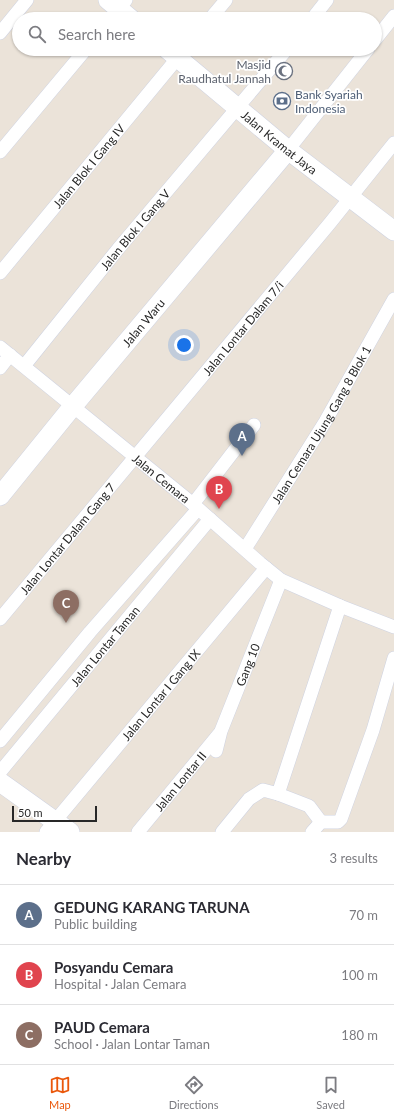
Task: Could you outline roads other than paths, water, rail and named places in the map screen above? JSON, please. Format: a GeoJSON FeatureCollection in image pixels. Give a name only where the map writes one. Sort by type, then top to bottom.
{"type":"FeatureCollection","features":[{"type":"Feature","properties":{"kind":"street"},"geometry":{"type":"LineString","coordinates":[[17,12],[27,0]]}},
{"type":"Feature","properties":{"kind":"street"},"geometry":{"type":"LineString","coordinates":[[216,12],[226,0]]}},
{"type":"Feature","properties":{"kind":"street"},"geometry":{"type":"LineString","coordinates":[[318,12],[328,0]]}},
{"type":"Feature","properties":{"kind":"street"},"geometry":{"type":"LineString","coordinates":[[382,31],[394,16]]}},
{"type":"Feature","properties":{"kind":"street"},"geometry":{"type":"LineString","coordinates":[[0,33],[12,18]]}},
{"type":"Feature","properties":{"kind":"street"},"geometry":{"type":"LineString","coordinates":[[0,152],[80,56]]}},
{"type":"Feature","properties":{"kind":"street","name":"Jalan Blok I Gang IV"},"geometry":{"type":"LineString","coordinates":[[0,273],[174,56]]}},
{"type":"Feature","properties":{"kind":"street","name":"Jalan Kramat Jaya"},"geometry":{"type":"LineString","coordinates":[[181,56],[238,109],[350,199],[394,231]]}},
{"type":"Feature","properties":{"kind":"street","name":"Jalan Blok I Gang V"},"geometry":{"type":"LineString","coordinates":[[24,366],[118,249],[281,56]]}},
{"type":"Feature","properties":{"kind":"street"},"geometry":{"type":"LineString","coordinates":[[288,150],[362,56]]}},
{"type":"Feature","properties":{"kind":"street","name":"Jalan Lontar Dalam 7/i"},"geometry":{"type":"LineString","coordinates":[[135,457],[350,199],[394,143]]}},
{"type":"Feature","properties":{"kind":"street","name":"Jalan Waru"},"geometry":{"type":"LineString","coordinates":[[0,496],[73,406],[288,150]]}},
{"type":"Feature","properties":{"kind":"street","name":"Jalan Cemara Ujung Gang 8 Blok 1"},"geometry":{"type":"LineString","coordinates":[[245,549],[325,422],[394,299]]}},
{"type":"Feature","properties":{"kind":"street"},"geometry":{"type":"LineString","coordinates":[[0,368],[5,351]]}},
{"type":"Feature","properties":{"kind":"street","name":"Jalan Cemara"},"geometry":{"type":"LineString","coordinates":[[5,351],[282,580],[340,606],[394,627]]}},
{"type":"Feature","properties":{"kind":"street","name":"Jalan Lontar Taman"},"geometry":{"type":"LineString","coordinates":[[0,741],[195,507],[254,425]]}},
{"type":"Feature","properties":{"kind":"street","name":"Jalan Lontar Dalam Gang 7"},"geometry":{"type":"LineString","coordinates":[[0,619],[135,457]]}},
{"type":"Feature","properties":{"kind":"street","name":"Jalan Lontar Taman"},"geometry":{"type":"LineString","coordinates":[[0,772],[210,519]]}},
{"type":"Feature","properties":{"kind":"street","name":"Jalan Lontar I Gang IX"},"geometry":{"type":"LineString","coordinates":[[50,826],[266,568]]}},
{"type":"Feature","properties":{"kind":"street","name":"Gang 10"},"geometry":{"type":"LineString","coordinates":[[216,751],[221,731],[282,580]]}},
{"type":"Feature","properties":{"kind":"street"},"geometry":{"type":"LineString","coordinates":[[280,788],[340,606]]}},
{"type":"Feature","properties":{"kind":"street"},"geometry":{"type":"LineString","coordinates":[[312,832],[321,822],[338,822],[344,815],[373,730],[394,658]]}},
{"type":"Feature","properties":{"kind":"street","name":"Jalan Lontar II"},"geometry":{"type":"LineString","coordinates":[[138,832],[221,731]]}},
{"type":"Feature","properties":{"kind":"street"},"geometry":{"type":"LineString","coordinates":[[0,782],[50,826],[70,832]]}},
{"type":"Feature","properties":{"kind":"street"},"geometry":{"type":"LineString","coordinates":[[222,832],[249,799],[263,790],[280,788],[309,806],[321,822]]}},
{"type":"Feature","properties":{"kind":"place","name":"Masjid Raudhatul Jannah"},"geometry":{"type":"Point","coordinates":[284,71]}},
{"type":"Feature","properties":{"kind":"place","name":"Bank Syariah Indonesia"},"geometry":{"type":"Point","coordinates":[282,101]}},
{"type":"Feature","properties":{"kind":"place","name":"GEDUNG KARANG TARUNA"},"geometry":{"type":"Point","coordinates":[242,456]}},
{"type":"Feature","properties":{"kind":"place","name":"Posyandu Cemara"},"geometry":{"type":"Point","coordinates":[219,509]}},
{"type":"Feature","properties":{"kind":"place","name":"PAUD Cemara"},"geometry":{"type":"Point","coordinates":[66,623]}}]}
